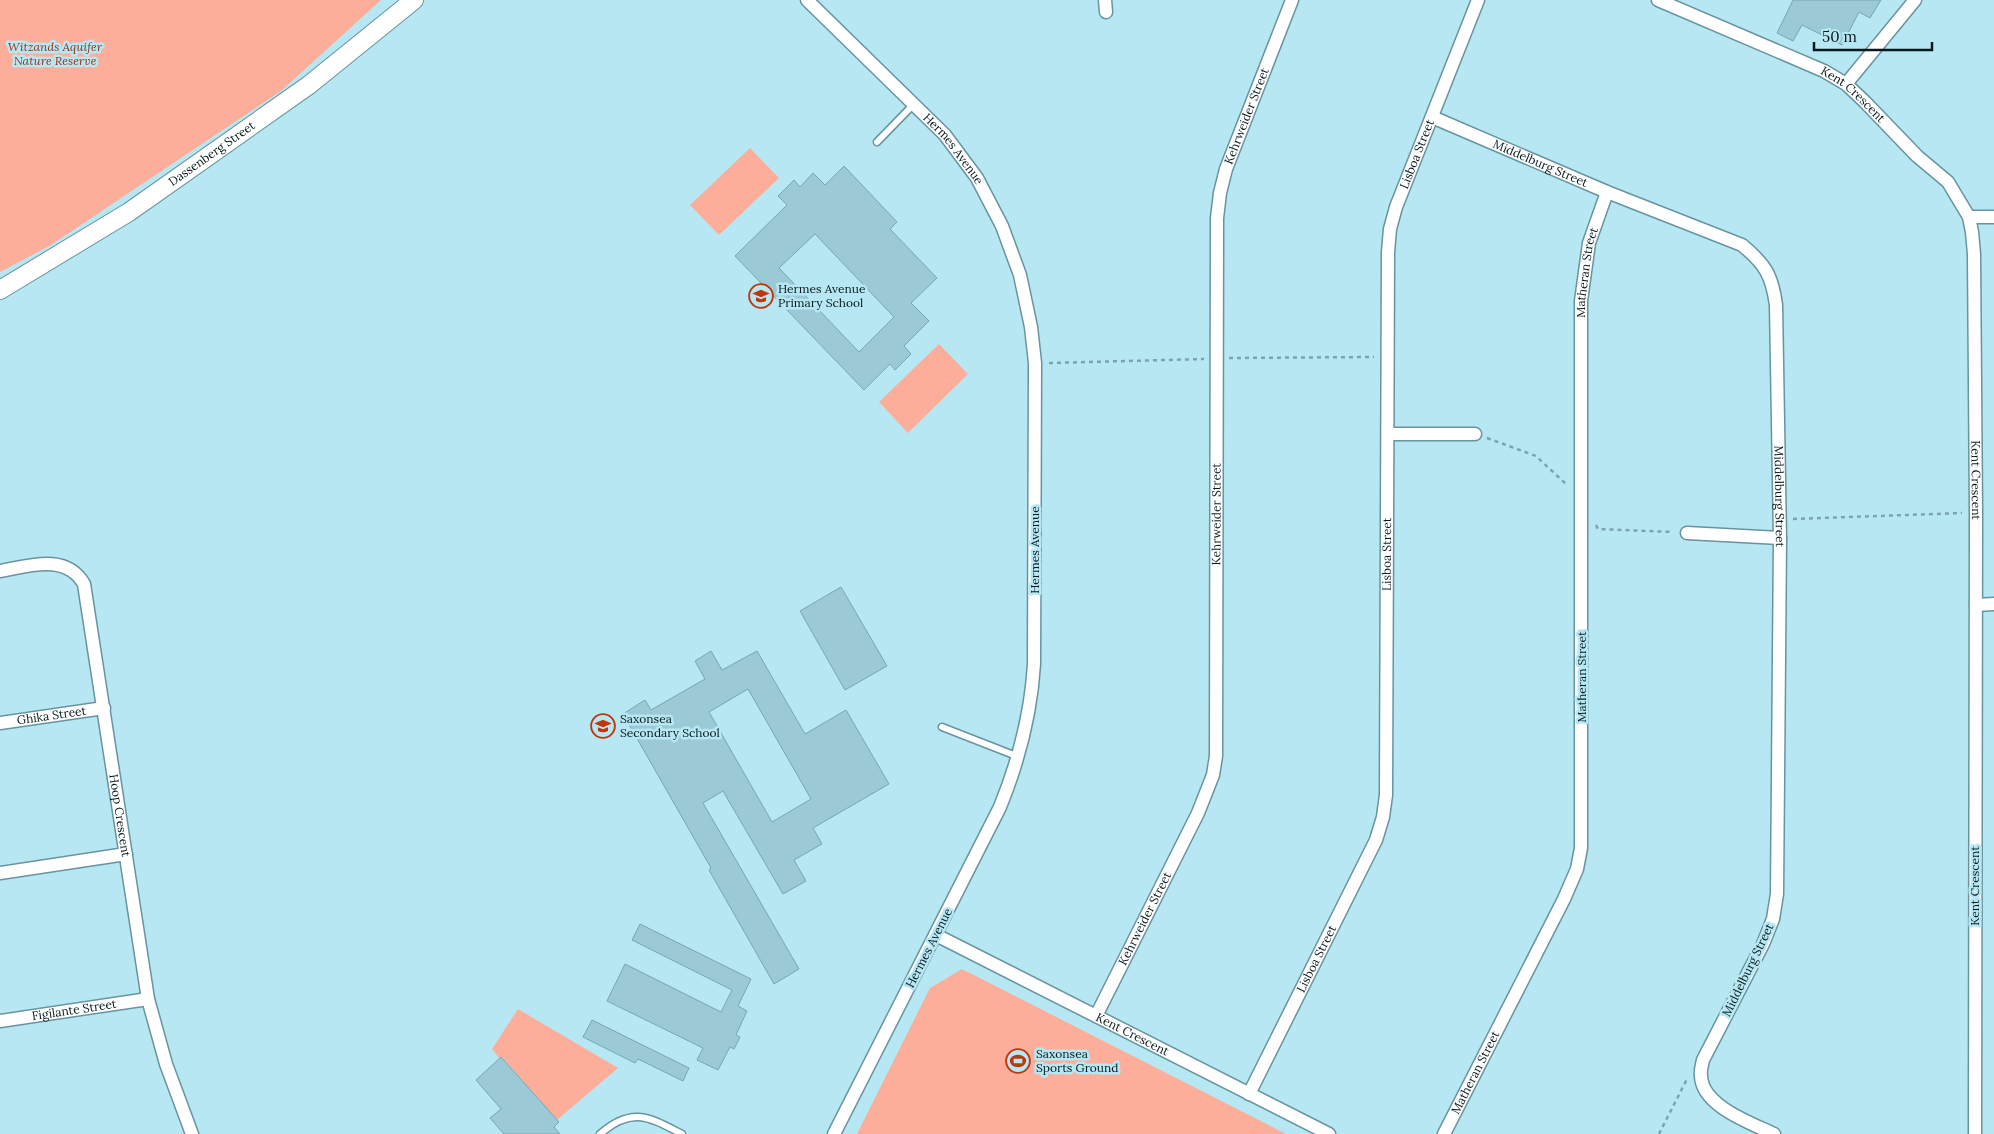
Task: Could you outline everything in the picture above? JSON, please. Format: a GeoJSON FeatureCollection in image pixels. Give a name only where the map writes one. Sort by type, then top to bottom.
{"type":"FeatureCollection","features":[{"type":"Feature","properties":{"kind":"main road","name":"Dassenberg Street"},"geometry":{"type":"LineString","coordinates":[[0,290],[137,207],[309,85],[414,0]]}},
{"type":"Feature","properties":{"kind":"street","name":"Kehrweider Street"},"geometry":{"type":"LineString","coordinates":[[1096,1016],[1198,813],[1213,775],[1216,756],[1217,218],[1220,193],[1232,150],[1292,0]]}},
{"type":"Feature","properties":{"kind":"street","name":"Lisboa Street"},"geometry":{"type":"LineString","coordinates":[[1249,1094],[1376,840],[1383,817],[1386,795],[1387,357],[1390,229],[1396,207],[1478,0]]}},
{"type":"Feature","properties":{"kind":"street","name":"Kent Crescent"},"geometry":{"type":"LineString","coordinates":[[1658,0],[1683,5],[1824,71],[1846,84],[1917,156],[1948,182],[1969,217],[1974,254],[1976,513],[1975,1134]]}},
{"type":"Feature","properties":{"kind":"street"},"geometry":{"type":"LineString","coordinates":[[1846,84],[1915,0]]}},
{"type":"Feature","properties":{"kind":"street","name":"Hermes Avenue"},"geometry":{"type":"LineString","coordinates":[[811,1],[945,135],[977,178],[1012,250],[1020,275],[1031,327],[1036,363],[1034,664],[1029,711],[1019,757],[1000,807],[834,1134]]}},
{"type":"Feature","properties":{"kind":"street","name":"Middelburg Street"},"geometry":{"type":"LineString","coordinates":[[1432,116],[1607,192],[1742,245],[1758,259],[1768,272],[1774,286],[1776,305],[1780,538],[1777,894],[1774,919],[1703,1060],[1700,1077]]}},
{"type":"Feature","properties":{"kind":"street","name":"Matheran Street"},"geometry":{"type":"LineString","coordinates":[[1444,1134],[1564,899],[1577,869],[1580,848],[1581,302],[1589,242],[1607,192]]}},
{"type":"Feature","properties":{"kind":"street"},"geometry":{"type":"LineString","coordinates":[[1969,217],[1994,217]]}},
{"type":"Feature","properties":{"kind":"street"},"geometry":{"type":"LineString","coordinates":[[1388,434],[1475,434]]}},
{"type":"Feature","properties":{"kind":"street"},"geometry":{"type":"LineString","coordinates":[[1687,533],[1780,538]]}},
{"type":"Feature","properties":{"kind":"street","name":"Hoop Crescent"},"geometry":{"type":"LineString","coordinates":[[0,571],[51,563],[67,566],[81,578],[86,590],[148,999],[166,1064],[192,1134]]}},
{"type":"Feature","properties":{"kind":"street"},"geometry":{"type":"LineString","coordinates":[[1976,605],[1994,604]]}},
{"type":"Feature","properties":{"kind":"street","name":"Ghika Street"},"geometry":{"type":"LineString","coordinates":[[0,723],[104,708]]}},
{"type":"Feature","properties":{"kind":"street"},"geometry":{"type":"LineString","coordinates":[[0,872],[126,854]]}},
{"type":"Feature","properties":{"kind":"street","name":"Kent Crescent"},"geometry":{"type":"LineString","coordinates":[[936,935],[1329,1134]]}},
{"type":"Feature","properties":{"kind":"street","name":"Figilante Street"},"geometry":{"type":"LineString","coordinates":[[0,1022],[148,999]]}},
{"type":"Feature","properties":{"kind":"street"},"geometry":{"type":"LineString","coordinates":[[1700,1077],[1710,1095],[1722,1108],[1774,1134]]}},
{"type":"Feature","properties":{"kind":"lane"},"geometry":{"type":"LineString","coordinates":[[877,142],[914,104]]}},
{"type":"Feature","properties":{"kind":"lane"},"geometry":{"type":"LineString","coordinates":[[942,728],[1019,757]]}},
{"type":"Feature","properties":{"kind":"lane"},"geometry":{"type":"LineString","coordinates":[[600,1134],[615,1122],[632,1116],[640,1116],[655,1120],[682,1134]]}},
{"type":"Feature","properties":{"kind":"path"},"geometry":{"type":"LineString","coordinates":[[1790,519],[1824,516],[1976,513]]}},
{"type":"Feature","properties":{"kind":"path"},"geometry":{"type":"LineString","coordinates":[[1659,1134],[1686,1079],[1700,1077]]}},
{"type":"Feature","properties":{"kind":"green space","name":"Witzands Aquifer Nature Reserve"},"geometry":{"type":"Polygon","coordinates":[[[0,0],[381,0],[281,91],[51,245],[0,272],[0,0]]]}},
{"type":"Feature","properties":{"kind":"green space"},"geometry":{"type":"Polygon","coordinates":[[[750,148],[779,178],[719,235],[690,205],[750,148]]]}},
{"type":"Feature","properties":{"kind":"green space"},"geometry":{"type":"Polygon","coordinates":[[[939,344],[968,374],[908,433],[879,402],[939,344]]]}},
{"type":"Feature","properties":{"kind":"green space","name":"Saxonsea Sports Ground"},"geometry":{"type":"Polygon","coordinates":[[[962,969],[1286,1134],[857,1134],[930,988],[962,969]]]}},
{"type":"Feature","properties":{"kind":"green space"},"geometry":{"type":"Polygon","coordinates":[[[518,1009],[618,1068],[557,1120],[502,1057],[500,1059],[492,1049],[518,1009]]]}},
{"type":"Feature","properties":{"kind":"building"},"geometry":{"type":"Polygon","coordinates":[[[1793,0],[1881,0],[1870,18],[1859,12],[1842,45],[1802,25],[1793,41],[1777,33],[1793,0]]]}},
{"type":"Feature","properties":{"kind":"building"},"geometry":{"type":"Polygon","coordinates":[[[844,166],[897,222],[890,229],[937,278],[911,303],[929,321],[904,346],[911,354],[895,370],[890,364],[864,390],[735,256],[787,205],[778,196],[794,180],[800,187],[813,173],[825,185],[844,166]],[[815,234],[779,268],[859,352],[894,317],[815,234]]]}},
{"type":"Feature","properties":{"kind":"building"},"geometry":{"type":"Polygon","coordinates":[[[841,587],[887,666],[845,690],[800,611],[841,587]]]}},
{"type":"Feature","properties":{"kind":"building"},"geometry":{"type":"Polygon","coordinates":[[[711,651],[722,670],[757,651],[805,734],[846,710],[889,784],[813,828],[822,844],[794,860],[806,881],[783,894],[723,791],[703,803],[799,969],[774,984],[709,870],[711,868],[623,714],[645,700],[651,710],[705,679],[695,661],[711,651]],[[748,689],[709,712],[772,822],[811,799],[748,689]]]}},
{"type":"Feature","properties":{"kind":"building"},"geometry":{"type":"Polygon","coordinates":[[[640,924],[751,979],[738,1006],[747,1011],[736,1035],[740,1037],[734,1049],[730,1047],[718,1070],[697,1060],[703,1048],[607,1001],[625,964],[721,1012],[732,990],[632,940],[640,924]]]}},
{"type":"Feature","properties":{"kind":"building"},"geometry":{"type":"Polygon","coordinates":[[[592,1020],[689,1068],[683,1081],[638,1059],[635,1063],[583,1037],[592,1020]]]}},
{"type":"Feature","properties":{"kind":"building"},"geometry":{"type":"Polygon","coordinates":[[[501,1057],[559,1122],[554,1127],[560,1134],[504,1134],[490,1118],[501,1109],[476,1080],[501,1057]]]}},
{"type":"Feature","properties":{"kind":"place","name":"Hermes Avenue Primary School"},"geometry":{"type":"Point","coordinates":[761,296]}},
{"type":"Feature","properties":{"kind":"place","name":"Saxonsea Secondary School"},"geometry":{"type":"Point","coordinates":[603,726]}},
{"type":"Feature","properties":{"kind":"place","name":"Saxonsea Sports Ground"},"geometry":{"type":"Point","coordinates":[1018,1061]}}]}
